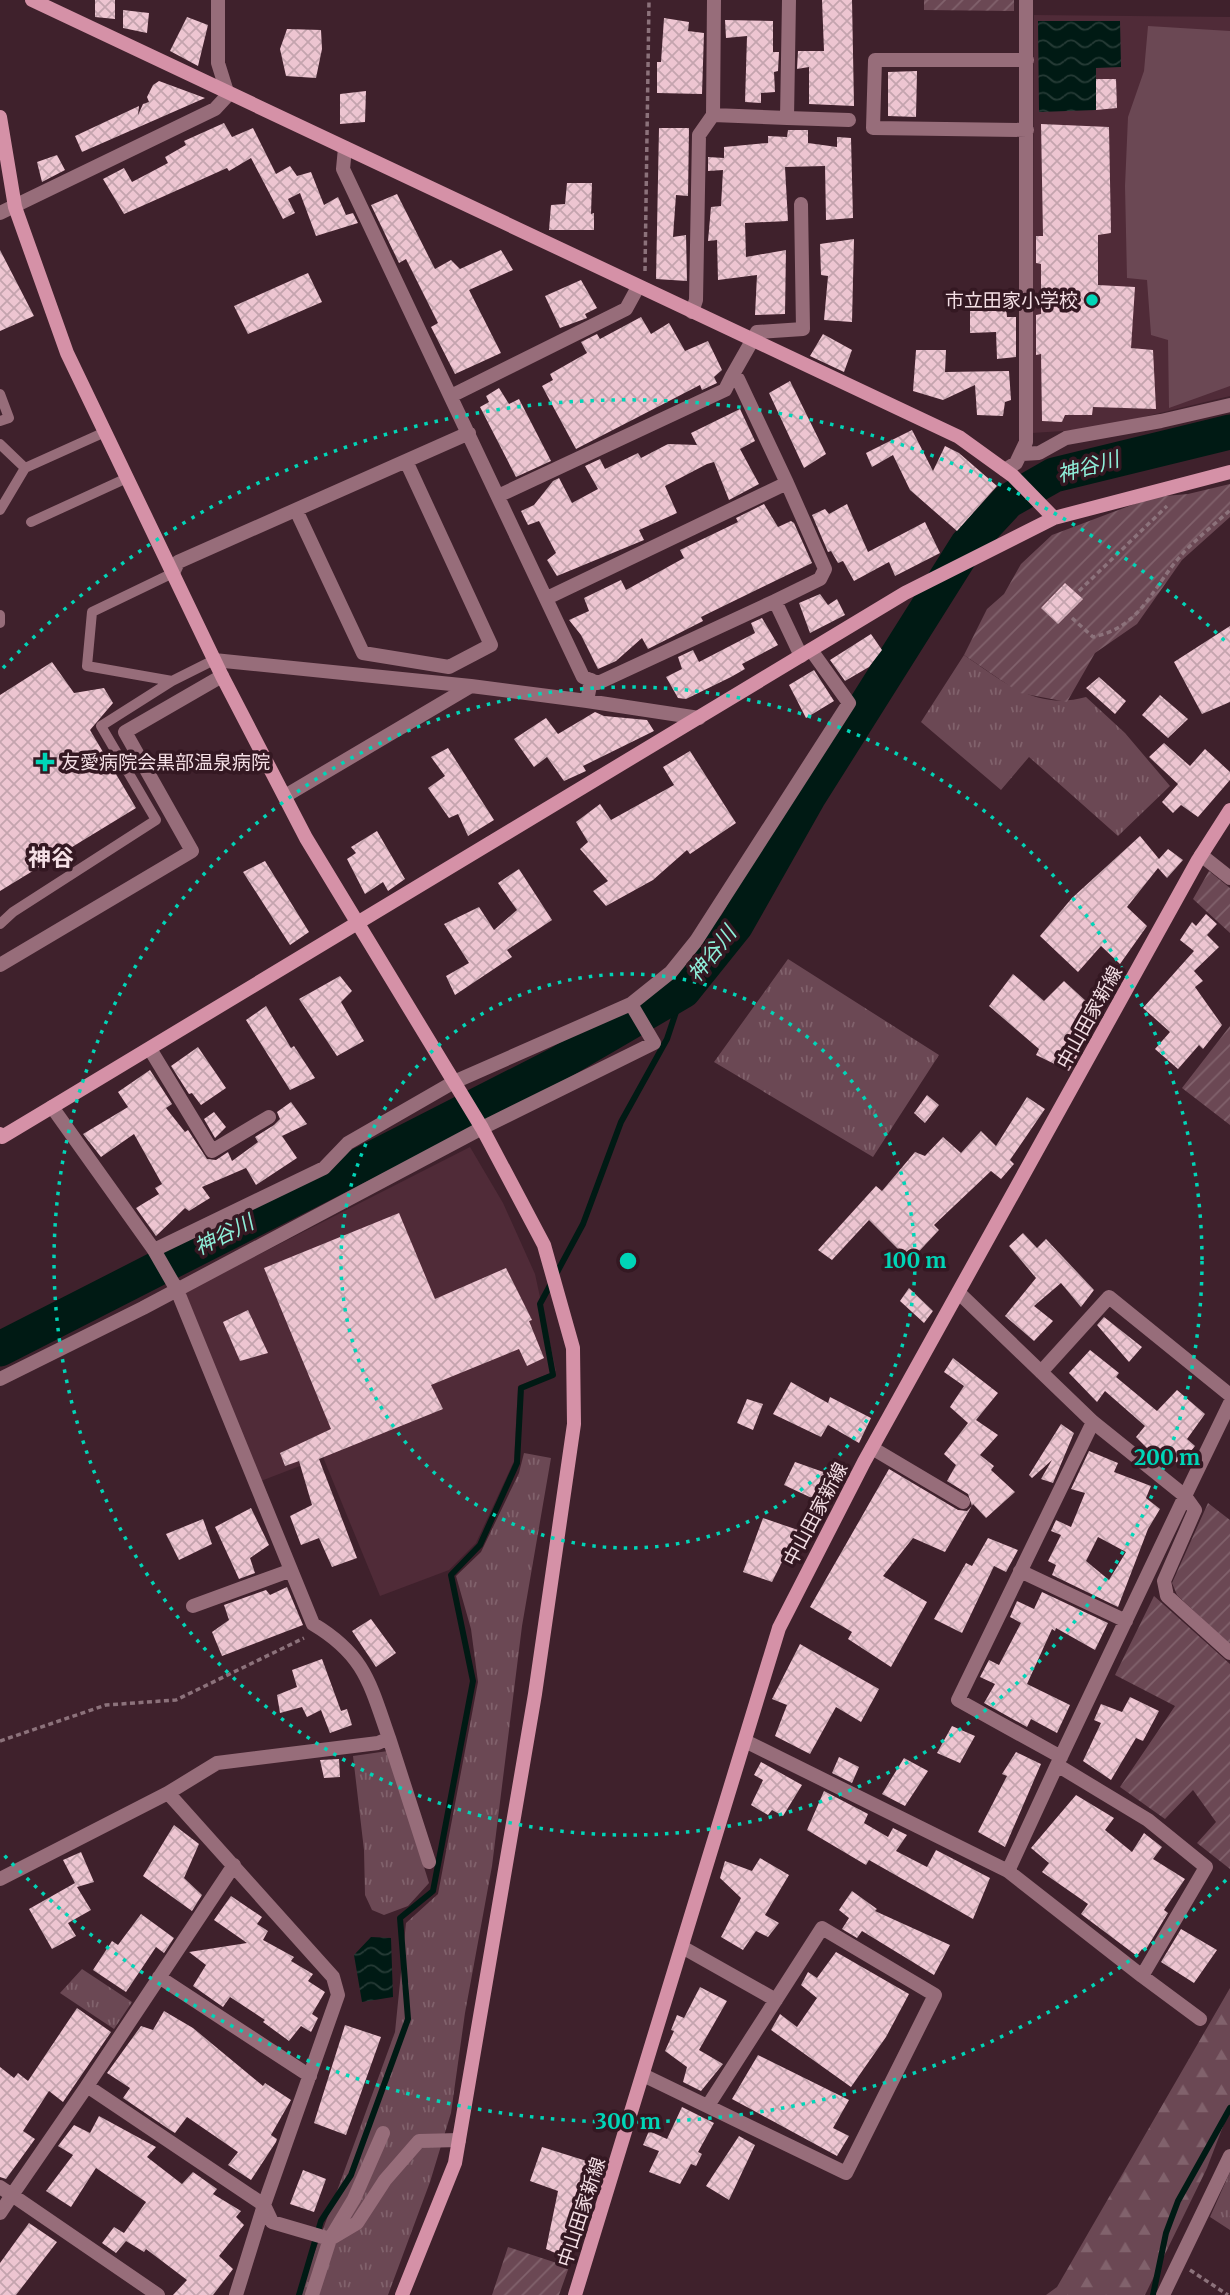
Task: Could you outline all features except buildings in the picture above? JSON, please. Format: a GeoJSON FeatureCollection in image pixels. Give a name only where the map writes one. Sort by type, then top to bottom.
{"type":"FeatureCollection","features":[{"type":"Feature","properties":{"kind":"street"},"geometry":{"type":"LineString","coordinates":[[32,0],[228,95],[959,437],[1009,473],[1050,513]]}},
{"type":"Feature","properties":{"kind":"street"},"geometry":{"type":"LineString","coordinates":[[218,0],[218,63],[228,95]]}},
{"type":"Feature","properties":{"kind":"street"},"geometry":{"type":"LineString","coordinates":[[692,312],[696,300],[699,135],[713,115],[714,0]]}},
{"type":"Feature","properties":{"kind":"street"},"geometry":{"type":"LineString","coordinates":[[787,118],[789,0]]}},
{"type":"Feature","properties":{"kind":"street"},"geometry":{"type":"LineString","coordinates":[[1009,473],[1022,454],[1026,442],[1026,0]]}},
{"type":"Feature","properties":{"kind":"street"},"geometry":{"type":"LineString","coordinates":[[1027,60],[875,60],[873,128],[1027,130]]}},
{"type":"Feature","properties":{"kind":"street"},"geometry":{"type":"LineString","coordinates":[[0,212],[215,109],[228,95]]}},
{"type":"Feature","properties":{"kind":"street"},"geometry":{"type":"LineString","coordinates":[[713,115],[849,120]]}},
{"type":"Feature","properties":{"kind":"street"},"geometry":{"type":"LineString","coordinates":[[0,117],[15,207],[68,353],[214,660],[285,796],[357,924],[482,1128],[544,1245],[573,1349],[574,1424],[535,1693],[455,2164],[402,2295]]}},
{"type":"Feature","properties":{"kind":"street"},"geometry":{"type":"LineString","coordinates":[[345,148],[343,169],[583,677],[598,683],[820,579],[825,569],[738,379],[732,376]]}},
{"type":"Feature","properties":{"kind":"street"},"geometry":{"type":"LineString","coordinates":[[498,496],[725,390],[757,332],[803,329],[802,204]]}},
{"type":"Feature","properties":{"kind":"street"},"geometry":{"type":"LineString","coordinates":[[452,396],[626,309],[641,288]]}},
{"type":"Feature","properties":{"kind":"street"},"geometry":{"type":"LineString","coordinates":[[1022,454],[1039,453],[1066,438],[1230,405]]}},
{"type":"Feature","properties":{"kind":"street"},"geometry":{"type":"LineString","coordinates":[[173,573],[178,562],[469,433]]}},
{"type":"Feature","properties":{"kind":"street"},"geometry":{"type":"LineString","coordinates":[[296,510],[363,653],[449,667],[491,645],[406,461]]}},
{"type":"Feature","properties":{"kind":"street"},"geometry":{"type":"LineString","coordinates":[[1,1136],[150,1049],[905,593],[1025,535],[1050,513],[1187,484],[1230,472]]}},
{"type":"Feature","properties":{"kind":"street"},"geometry":{"type":"LineString","coordinates":[[547,598],[786,483]]}},
{"type":"Feature","properties":{"kind":"street"},"geometry":{"type":"LineString","coordinates":[[154,1250],[324,1168],[348,1143],[456,1085],[631,1004],[671,972],[695,941],[849,703],[806,653],[775,601]]}},
{"type":"Feature","properties":{"kind":"street"},"geometry":{"type":"LineString","coordinates":[[214,660],[471,687],[699,718]]}},
{"type":"Feature","properties":{"kind":"street"},"geometry":{"type":"LineString","coordinates":[[0,965],[192,851],[125,732],[222,676]]}},
{"type":"Feature","properties":{"kind":"street"},"geometry":{"type":"LineString","coordinates":[[587,701],[591,680]]}},
{"type":"Feature","properties":{"kind":"street"},"geometry":{"type":"LineString","coordinates":[[285,796],[471,687]]}},
{"type":"Feature","properties":{"kind":"street","name":"中山田家新線"},"geometry":{"type":"LineString","coordinates":[[575,2295],[779,1628],[872,1448],[1201,855],[1230,810]]}},
{"type":"Feature","properties":{"kind":"street"},"geometry":{"type":"LineString","coordinates":[[1201,855],[1230,878]]}},
{"type":"Feature","properties":{"kind":"street"},"geometry":{"type":"LineString","coordinates":[[0,1379],[177,1290],[482,1128],[654,1043],[631,1004]]}},
{"type":"Feature","properties":{"kind":"street"},"geometry":{"type":"LineString","coordinates":[[150,1049],[212,1151],[269,1117]]}},
{"type":"Feature","properties":{"kind":"street"},"geometry":{"type":"LineString","coordinates":[[52,1107],[154,1250],[177,1290],[289,1571],[313,1624],[348,1648],[371,1685],[429,1862]]}},
{"type":"Feature","properties":{"kind":"street"},"geometry":{"type":"LineString","coordinates":[[959,1293],[1093,1422],[1185,1496],[1195,1510],[1164,1581],[1167,1596],[1230,1653]]}},
{"type":"Feature","properties":{"kind":"street"},"geometry":{"type":"LineString","coordinates":[[1041,1372],[1109,1297],[1230,1395]]}},
{"type":"Feature","properties":{"kind":"street"},"geometry":{"type":"LineString","coordinates":[[1008,1871],[1230,1404]]}},
{"type":"Feature","properties":{"kind":"street"},"geometry":{"type":"LineString","coordinates":[[1093,1422],[958,1700],[1059,1761],[1148,1820],[1206,1867],[1142,1976]]}},
{"type":"Feature","properties":{"kind":"street"},"geometry":{"type":"LineString","coordinates":[[872,1448],[963,1502]]}},
{"type":"Feature","properties":{"kind":"street"},"geometry":{"type":"LineString","coordinates":[[193,1606],[289,1571]]}},
{"type":"Feature","properties":{"kind":"street"},"geometry":{"type":"LineString","coordinates":[[1020,1571],[1126,1621]]}},
{"type":"Feature","properties":{"kind":"street"},"geometry":{"type":"LineString","coordinates":[[0,1879],[169,1793],[217,1763],[378,1743],[389,1738]]}},
{"type":"Feature","properties":{"kind":"street"},"geometry":{"type":"LineString","coordinates":[[745,1741],[1008,1871],[1200,2019]]}},
{"type":"Feature","properties":{"kind":"street"},"geometry":{"type":"LineString","coordinates":[[169,1793],[333,1977],[338,1995],[264,2205],[236,2295]]}},
{"type":"Feature","properties":{"kind":"street"},"geometry":{"type":"LineString","coordinates":[[0,2213],[6,2191],[87,2087],[234,1865]]}},
{"type":"Feature","properties":{"kind":"street"},"geometry":{"type":"LineString","coordinates":[[643,2074],[846,2173],[935,1995],[822,1928],[709,2104]]}},
{"type":"Feature","properties":{"kind":"street"},"geometry":{"type":"LineString","coordinates":[[682,1947],[776,2000]]}},
{"type":"Feature","properties":{"kind":"street"},"geometry":{"type":"LineString","coordinates":[[159,1977],[310,2076]]}},
{"type":"Feature","properties":{"kind":"street"},"geometry":{"type":"LineString","coordinates":[[87,2087],[264,2205],[272,2222],[330,2239],[357,2223],[386,2180],[419,2141],[459,2140]]}},
{"type":"Feature","properties":{"kind":"street"},"geometry":{"type":"LineString","coordinates":[[312,2295],[330,2239],[354,2199],[383,2133]]}},
{"type":"Feature","properties":{"kind":"street"},"geometry":{"type":"LineString","coordinates":[[1163,2295],[1230,2156]]}},
{"type":"Feature","properties":{"kind":"street"},"geometry":{"type":"LineString","coordinates":[[6,2191],[158,2295]]}},
{"type":"Feature","properties":{"kind":"lane"},"geometry":{"type":"LineString","coordinates":[[0,394],[9,418],[0,421]]}},
{"type":"Feature","properties":{"kind":"lane"},"geometry":{"type":"LineString","coordinates":[[0,510],[25,468],[105,432]]}},
{"type":"Feature","properties":{"kind":"lane"},"geometry":{"type":"LineString","coordinates":[[0,444],[25,468]]}},
{"type":"Feature","properties":{"kind":"lane"},"geometry":{"type":"LineString","coordinates":[[31,522],[127,478]]}},
{"type":"Feature","properties":{"kind":"lane"},"geometry":{"type":"LineString","coordinates":[[172,681],[87,666],[92,612],[173,573]]}},
{"type":"Feature","properties":{"kind":"lane"},"geometry":{"type":"LineString","coordinates":[[0,615],[0,623]]}},
{"type":"Feature","properties":{"kind":"lane"},"geometry":{"type":"LineString","coordinates":[[0,924],[13,912],[156,820],[101,726],[172,681],[214,660]]}},
{"type":"Feature","properties":{"kind":"path"},"geometry":{"type":"LineString","coordinates":[[641,288],[648,233],[649,0]]}},
{"type":"Feature","properties":{"kind":"path"},"geometry":{"type":"LineString","coordinates":[[1079,591],[1187,484]]}},
{"type":"Feature","properties":{"kind":"path"},"geometry":{"type":"LineString","coordinates":[[1072,618],[1093,636],[1112,632],[1136,616],[1179,558],[1230,510]]}},
{"type":"Feature","properties":{"kind":"path"},"geometry":{"type":"LineString","coordinates":[[0,1741],[106,1705],[176,1700],[322,1629]]}},
{"type":"Feature","properties":{"kind":"path"},"geometry":{"type":"LineString","coordinates":[[1180,2263],[1228,2295]]}},
{"type":"Feature","properties":{"kind":"shaded area"},"geometry":{"type":"Polygon","coordinates":[[[1034,15],[1230,17],[1230,396],[1094,429],[1032,433],[1034,15]]]}},
{"type":"Feature","properties":{"kind":"shaded area"},"geometry":{"type":"Polygon","coordinates":[[[470,1147],[503,1203],[535,1274],[556,1371],[518,1386],[514,1461],[476,1543],[449,1570],[380,1596],[323,1457],[261,1481],[185,1292],[470,1147]]]}},
{"type":"Feature","properties":{"kind":"green space"},"geometry":{"type":"Polygon","coordinates":[[[924,0],[1014,0],[1014,11],[924,10],[924,0]]]}},
{"type":"Feature","properties":{"kind":"green space"},"geometry":{"type":"Polygon","coordinates":[[[1148,26],[1230,31],[1230,386],[1169,408],[1168,340],[1151,335],[1147,280],[1127,278],[1125,186],[1128,117],[1144,71],[1148,26]]]}},
{"type":"Feature","properties":{"kind":"green space"},"geometry":{"type":"Polygon","coordinates":[[[1230,484],[1230,517],[1182,560],[1137,624],[1095,653],[1067,702],[1020,693],[964,655],[987,609],[1004,594],[1021,564],[1052,535],[1153,497],[1188,494],[1230,484]]]}},
{"type":"Feature","properties":{"kind":"green space"},"geometry":{"type":"Polygon","coordinates":[[[964,655],[1006,683],[1036,697],[1068,700],[1086,697],[1125,733],[1170,786],[1118,836],[1029,757],[1001,790],[921,722],[964,655]]]}},
{"type":"Feature","properties":{"kind":"green space"},"geometry":{"type":"Polygon","coordinates":[[[1209,871],[1230,888],[1230,933],[1193,899],[1209,871]]]}},
{"type":"Feature","properties":{"kind":"green space"},"geometry":{"type":"Polygon","coordinates":[[[788,959],[939,1055],[873,1157],[714,1062],[788,959]]]}},
{"type":"Feature","properties":{"kind":"green space"},"geometry":{"type":"Polygon","coordinates":[[[1230,1026],[1230,1125],[1182,1088],[1230,1026]]]}},
{"type":"Feature","properties":{"kind":"green space"},"geometry":{"type":"Polygon","coordinates":[[[524,1453],[551,1458],[522,1626],[492,1866],[465,2013],[451,2113],[430,2182],[388,2295],[299,2295],[395,2032],[406,1923],[438,1894],[478,1682],[471,1629],[456,1576],[481,1552],[519,1473],[524,1453]]]}},
{"type":"Feature","properties":{"kind":"green space"},"geometry":{"type":"Polygon","coordinates":[[[1208,1503],[1230,1520],[1230,1645],[1177,1595],[1172,1583],[1208,1503]]]}},
{"type":"Feature","properties":{"kind":"green space"},"geometry":{"type":"Polygon","coordinates":[[[1154,1596],[1230,1664],[1230,1869],[1197,1843],[1216,1822],[1193,1790],[1165,1819],[1120,1787],[1175,1706],[1115,1675],[1154,1596]]]}},
{"type":"Feature","properties":{"kind":"green space"},"geometry":{"type":"Polygon","coordinates":[[[388,1751],[429,1883],[408,1906],[384,1915],[372,1910],[365,1895],[364,1850],[353,1756],[388,1751]]]}},
{"type":"Feature","properties":{"kind":"green space"},"geometry":{"type":"Polygon","coordinates":[[[82,1969],[132,2002],[114,2029],[60,1993],[82,1969]]]}},
{"type":"Feature","properties":{"kind":"green space"},"geometry":{"type":"Polygon","coordinates":[[[1230,1988],[1230,2108],[1207,2168],[1145,2295],[1046,2295],[1057,2287],[1230,1988]]]}},
{"type":"Feature","properties":{"kind":"green space"},"geometry":{"type":"Polygon","coordinates":[[[1230,2172],[1230,2230],[1210,2217],[1230,2172]]]}},
{"type":"Feature","properties":{"kind":"green space"},"geometry":{"type":"Polygon","coordinates":[[[508,2247],[569,2267],[559,2295],[492,2295],[508,2247]]]}},
{"type":"Feature","properties":{"kind":"water"},"geometry":{"type":"Polygon","coordinates":[[[1038,21],[1120,21],[1121,67],[1096,68],[1096,110],[1039,112],[1038,21]]]}},
{"type":"Feature","properties":{"kind":"water"},"geometry":{"type":"Polygon","coordinates":[[[371,1937],[391,1938],[393,1997],[362,2002],[354,1955],[371,1937]]]}},
{"type":"Feature","properties":{"kind":"waterway","name":"神谷川"},"geometry":{"type":"LineString","coordinates":[[0,1349],[558,1064],[683,991],[736,925],[809,796],[967,545],[1008,501],[1054,475],[1230,432]]}},
{"type":"Feature","properties":{"kind":"waterway"},"geometry":{"type":"LineString","coordinates":[[299,2295],[321,2221],[351,2175],[408,2019],[400,1918],[433,1891],[473,1681],[451,1575],[480,1545],[517,1463],[521,1388],[553,1375],[540,1304],[583,1224],[621,1122],[667,1039],[683,991]]}},
{"type":"Feature","properties":{"kind":"waterway"},"geometry":{"type":"LineString","coordinates":[[1153,2295],[1166,2233],[1178,2201],[1230,2108]]}},
{"type":"Feature","properties":{"kind":"place","name":"市立田家小学校"},"geometry":{"type":"Point","coordinates":[1092,300]}},
{"type":"Feature","properties":{"kind":"place","name":"友愛病院会黒部温泉病院"},"geometry":{"type":"Point","coordinates":[45,762]}},
{"type":"Feature","properties":{"kind":"district","name":"神谷"},"geometry":{"type":"Point","coordinates":[51,858]}}]}
